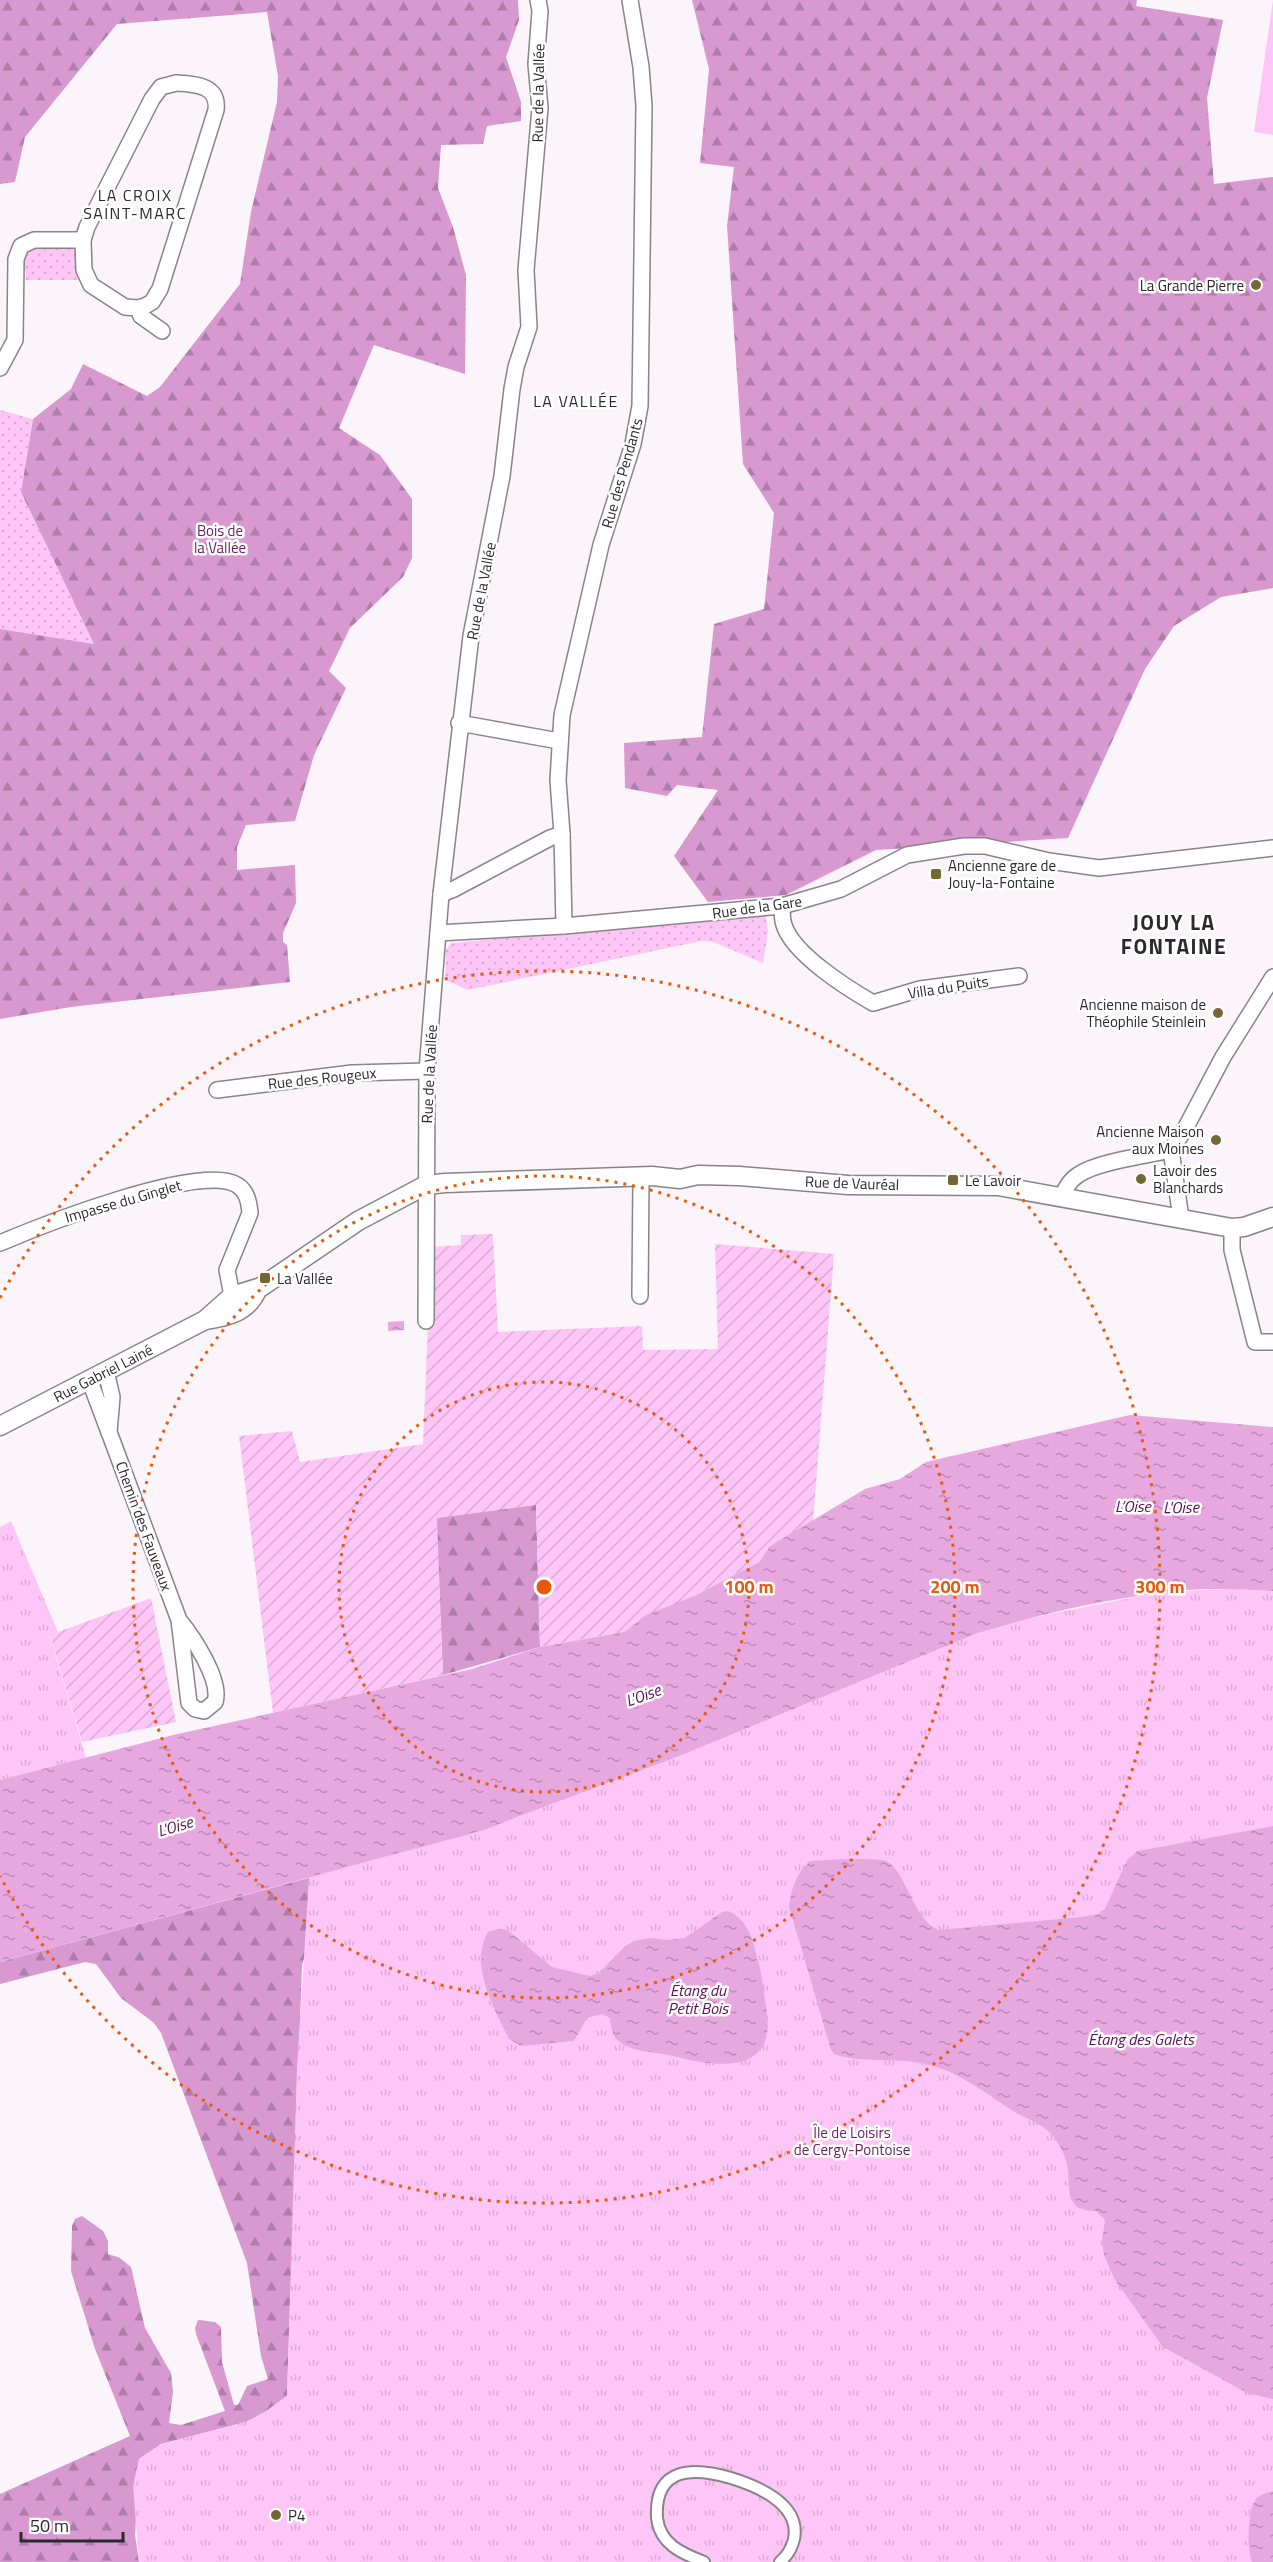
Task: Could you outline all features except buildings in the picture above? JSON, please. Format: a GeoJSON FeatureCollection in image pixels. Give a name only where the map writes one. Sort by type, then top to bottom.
{"type":"FeatureCollection","features":[{"type":"Feature","properties":{"kind":"street","name":"Rue de la Vallée"},"geometry":{"type":"LineString","coordinates":[[426,1321],[427,1071],[441,894],[459,723],[477,605],[502,476],[516,367],[529,327],[526,270],[540,108],[536,64],[540,11],[538,0]]}},
{"type":"Feature","properties":{"kind":"street","name":"Rue des Pendants"},"geometry":{"type":"LineString","coordinates":[[564,926],[558,780],[559,741],[564,702],[599,556],[633,444],[640,406],[644,106],[641,67],[630,0]]}},
{"type":"Feature","properties":{"kind":"street"},"geometry":{"type":"LineString","coordinates":[[176,83],[201,85],[210,90],[216,100],[215,116],[160,289],[152,302],[138,308],[125,307],[91,285],[85,275],[83,240],[90,221],[156,91],[165,84],[176,83]]}},
{"type":"Feature","properties":{"kind":"street"},"geometry":{"type":"LineString","coordinates":[[0,368],[15,340],[15,270],[19,249],[24,243],[34,240],[83,240]]}},
{"type":"Feature","properties":{"kind":"street"},"geometry":{"type":"LineString","coordinates":[[138,308],[141,316],[162,331]]}},
{"type":"Feature","properties":{"kind":"street"},"geometry":{"type":"LineString","coordinates":[[459,723],[559,741]]}},
{"type":"Feature","properties":{"kind":"street"},"geometry":{"type":"LineString","coordinates":[[441,894],[562,834]]}},
{"type":"Feature","properties":{"kind":"street","name":"Rue de la Gare"},"geometry":{"type":"LineString","coordinates":[[438,933],[564,926],[782,906],[842,889],[908,855],[964,846],[985,846],[1049,861],[1099,868],[1273,848]]}},
{"type":"Feature","properties":{"kind":"street","name":"Villa du Puits"},"geometry":{"type":"LineString","coordinates":[[782,906],[783,924],[800,949],[839,983],[873,1003],[920,989],[1019,976]]}},
{"type":"Feature","properties":{"kind":"street"},"geometry":{"type":"LineString","coordinates":[[1181,1218],[1171,1150],[1185,1129],[1223,1057],[1273,977]]}},
{"type":"Feature","properties":{"kind":"street","name":"Rue des Rougeux"},"geometry":{"type":"LineString","coordinates":[[217,1090],[352,1073],[427,1071]]}},
{"type":"Feature","properties":{"kind":"street"},"geometry":{"type":"LineString","coordinates":[[1062,1197],[1065,1188],[1079,1174],[1097,1167],[1171,1150]]}},
{"type":"Feature","properties":{"kind":"street","name":"Rue de Vauréal"},"geometry":{"type":"LineString","coordinates":[[426,1185],[641,1177],[665,1179],[698,1175],[730,1175],[848,1185],[998,1186],[1232,1228],[1244,1227],[1273,1217]]}},
{"type":"Feature","properties":{"kind":"street"},"geometry":{"type":"LineString","coordinates":[[640,1296],[641,1177]]}},
{"type":"Feature","properties":{"kind":"street","name":"Impasse du Ginglet"},"geometry":{"type":"LineString","coordinates":[[0,1244],[50,1222],[178,1183],[228,1182],[242,1189],[249,1204],[250,1213],[227,1270],[232,1296]]}},
{"type":"Feature","properties":{"kind":"street","name":"Rue Gabriel Lainé"},"geometry":{"type":"LineString","coordinates":[[205,1320],[233,1315],[245,1307],[257,1290],[358,1221],[426,1185]]}},
{"type":"Feature","properties":{"kind":"street"},"geometry":{"type":"LineString","coordinates":[[1232,1228],[1232,1250],[1255,1342],[1273,1342]]}},
{"type":"Feature","properties":{"kind":"street","name":"Rue Gabriel Lainé"},"geometry":{"type":"LineString","coordinates":[[0,1426],[205,1320],[232,1296],[257,1290]]}},
{"type":"Feature","properties":{"kind":"street","name":"Chemin des Fauveaux"},"geometry":{"type":"LineString","coordinates":[[106,1371],[112,1397],[109,1432]]}},
{"type":"Feature","properties":{"kind":"street","name":"Chemin des Fauveaux"},"geometry":{"type":"LineString","coordinates":[[89,1379],[178,1620],[189,1702],[192,1707],[204,1711],[215,1701],[216,1689],[197,1643],[178,1620]]}},
{"type":"Feature","properties":{"kind":"street"},"geometry":{"type":"LineString","coordinates":[[704,2562],[672,2546],[660,2534],[658,2524],[658,2504],[664,2484],[669,2479],[687,2471],[705,2471],[741,2481],[778,2500],[792,2519],[795,2532],[789,2551],[780,2562]]}},
{"type":"Feature","properties":{"kind":"green space","name":"Bois de la Vallée"},"geometry":{"type":"Polygon","coordinates":[[[0,0],[518,0],[519,20],[506,57],[521,102],[521,121],[487,126],[483,144],[441,145],[438,188],[453,227],[466,275],[465,374],[374,345],[339,428],[380,455],[412,499],[412,558],[403,577],[350,628],[329,671],[346,688],[314,755],[295,821],[246,825],[237,847],[237,870],[295,865],[296,903],[283,933],[283,942],[287,945],[290,982],[71,1007],[0,1019],[0,629],[94,644],[21,492],[33,419],[71,389],[83,364],[147,396],[160,387],[240,284],[251,212],[277,102],[278,76],[267,12],[117,24],[25,137],[15,182],[0,184],[0,0]]]}},
{"type":"Feature","properties":{"kind":"green space"},"geometry":{"type":"Polygon","coordinates":[[[692,0],[1137,0],[1136,6],[1223,20],[1207,98],[1214,184],[1273,177],[1273,588],[1221,597],[1174,626],[1145,669],[1068,838],[876,850],[786,895],[708,902],[674,856],[718,790],[677,785],[667,796],[625,788],[624,743],[702,737],[714,624],[764,609],[774,513],[743,464],[727,226],[734,167],[700,163],[709,69],[692,0]]]}},
{"type":"Feature","properties":{"kind":"green space"},"geometry":{"type":"Polygon","coordinates":[[[1273,0],[1273,135],[1254,132],[1273,0]]]}},
{"type":"Feature","properties":{"kind":"green space"},"geometry":{"type":"Polygon","coordinates":[[[71,245],[77,248],[81,280],[26,280],[26,272],[21,260],[31,246],[71,245]]]}},
{"type":"Feature","properties":{"kind":"green space"},"geometry":{"type":"Polygon","coordinates":[[[0,410],[33,419],[21,492],[94,644],[0,629],[0,410]]]}},
{"type":"Feature","properties":{"kind":"green space"},"geometry":{"type":"Polygon","coordinates":[[[765,914],[768,931],[763,963],[713,942],[701,941],[468,990],[445,980],[446,950],[451,943],[765,914]]]}},
{"type":"Feature","properties":{"kind":"green space"},"geometry":{"type":"Polygon","coordinates":[[[493,1234],[498,1332],[642,1326],[643,1350],[718,1349],[715,1244],[834,1254],[813,1522],[770,1546],[759,1562],[624,1632],[540,1647],[536,1505],[437,1518],[443,1675],[273,1713],[239,1436],[292,1431],[300,1462],[423,1444],[431,1247],[461,1245],[461,1235],[493,1234]]]}},
{"type":"Feature","properties":{"kind":"green space"},"geometry":{"type":"Polygon","coordinates":[[[536,1504],[540,1647],[443,1675],[436,1518],[536,1504]]]}},
{"type":"Feature","properties":{"kind":"green space"},"geometry":{"type":"Polygon","coordinates":[[[11,1521],[58,1632],[50,1636],[86,1758],[0,1780],[0,1527],[11,1521]]]}},
{"type":"Feature","properties":{"kind":"green space","name":"Île de Loisirs de Cergy-Pontoise"},"geometry":{"type":"Polygon","coordinates":[[[1232,1589],[1273,1591],[1273,2562],[139,2562],[133,2485],[139,2459],[161,2444],[246,2422],[287,2396],[297,2067],[309,1878],[483,1830],[677,1757],[978,1633],[1015,1621],[1160,1592],[1232,1589]]]}},
{"type":"Feature","properties":{"kind":"green space"},"geometry":{"type":"Polygon","coordinates":[[[1273,1591],[320,1911],[302,1965],[287,2396],[246,2422],[161,2444],[139,2459],[135,2535],[139,2562],[0,2562],[0,2494],[130,2436],[95,2349],[71,2271],[72,2226],[75,2219],[82,2216],[103,2231],[108,2241],[108,2254],[120,2258],[131,2267],[145,2328],[171,2373],[173,2392],[169,2423],[181,2425],[225,2411],[196,2334],[195,2328],[198,2320],[215,2322],[221,2327],[222,2362],[234,2405],[238,2405],[247,2386],[268,2379],[261,2356],[247,2263],[161,2033],[154,2023],[121,1998],[96,1964],[85,1962],[0,1984],[0,1962],[393,1855],[1273,1591]]]}},
{"type":"Feature","properties":{"kind":"green space"},"geometry":{"type":"Polygon","coordinates":[[[151,1598],[176,1722],[82,1742],[50,1635],[151,1598]]]}},
{"type":"Feature","properties":{"kind":"water"},"geometry":{"type":"Polygon","coordinates":[[[404,1321],[404,1330],[388,1331],[388,1322],[404,1321]]]}},
{"type":"Feature","properties":{"kind":"water","name":"L’Oise"},"geometry":{"type":"Polygon","coordinates":[[[1130,1415],[1273,1427],[1273,1591],[1215,1589],[1172,1591],[1090,1604],[1000,1626],[677,1757],[483,1830],[0,1962],[0,1780],[173,1735],[472,1669],[540,1647],[624,1632],[646,1615],[694,1596],[759,1562],[770,1546],[865,1489],[900,1479],[926,1462],[1130,1415]]]}},
{"type":"Feature","properties":{"kind":"water","name":"Étang des Galets"},"geometry":{"type":"Polygon","coordinates":[[[1273,1826],[1273,2399],[1247,2393],[1163,2347],[1115,2280],[1104,2255],[1102,2241],[1105,2220],[1096,2211],[1079,2208],[1074,2204],[1071,2199],[1065,2157],[1056,2140],[1043,2127],[960,2077],[935,2066],[834,2054],[789,1906],[795,1881],[810,1861],[871,1859],[886,1861],[893,1866],[923,1917],[939,1930],[1081,1917],[1098,1914],[1105,1909],[1127,1860],[1138,1851],[1273,1826]]]}},
{"type":"Feature","properties":{"kind":"water","name":"Étang du Petit Bois"},"geometry":{"type":"Polygon","coordinates":[[[728,1911],[741,1920],[750,1933],[760,1968],[768,2026],[767,2036],[758,2052],[749,2059],[736,2063],[693,2061],[628,2047],[617,2040],[610,2018],[602,2014],[587,2018],[574,2041],[521,2046],[509,2039],[491,2000],[482,1973],[483,1945],[488,1932],[497,1929],[510,1932],[552,1967],[590,1976],[599,1973],[625,1946],[635,1941],[650,1938],[668,1940],[685,1938],[722,1912],[728,1911]]]}},
{"type":"Feature","properties":{"kind":"water"},"geometry":{"type":"Polygon","coordinates":[[[1273,2491],[1273,2562],[1252,2562],[1249,2530],[1253,2504],[1260,2496],[1273,2491]]]}},
{"type":"Feature","properties":{"kind":"place","name":"La Grande Pierre"},"geometry":{"type":"Point","coordinates":[1256,285]}},
{"type":"Feature","properties":{"kind":"place","name":"Ancienne gare de Jouy-la-Fontaine"},"geometry":{"type":"Point","coordinates":[936,874]}},
{"type":"Feature","properties":{"kind":"place","name":"Ancienne maison de Théophile Steinlein"},"geometry":{"type":"Point","coordinates":[1218,1013]}},
{"type":"Feature","properties":{"kind":"place","name":"Ancienne Maison aux Moines"},"geometry":{"type":"Point","coordinates":[1216,1140]}},
{"type":"Feature","properties":{"kind":"place","name":"Lavoir des Blanchards"},"geometry":{"type":"Point","coordinates":[1141,1179]}},
{"type":"Feature","properties":{"kind":"place","name":"Le Lavoir"},"geometry":{"type":"Point","coordinates":[953,1180]}},
{"type":"Feature","properties":{"kind":"place","name":"La Vallée"},"geometry":{"type":"Point","coordinates":[265,1278]}},
{"type":"Feature","properties":{"kind":"place","name":"P4"},"geometry":{"type":"Point","coordinates":[276,2515]}},
{"type":"Feature","properties":{"kind":"district","name":"LA CROIX SAINT-MARC"},"geometry":{"type":"Point","coordinates":[135,204]}},
{"type":"Feature","properties":{"kind":"district","name":"LA VALLÉE"},"geometry":{"type":"Point","coordinates":[576,401]}},
{"type":"Feature","properties":{"kind":"district","name":"JOUY LA FONTAINE"},"geometry":{"type":"Point","coordinates":[1174,934]}},
{"type":"Feature","properties":{"kind":"water label","name":"L'Oise"},"geometry":{"type":"Point","coordinates":[1181,1507]}},
{"type":"Feature","properties":{"kind":"water label","name":"L'Oise"},"geometry":{"type":"Point","coordinates":[643,1695]}},
{"type":"Feature","properties":{"kind":"water label","name":"L'Oise"},"geometry":{"type":"Point","coordinates":[175,1826]}}]}
